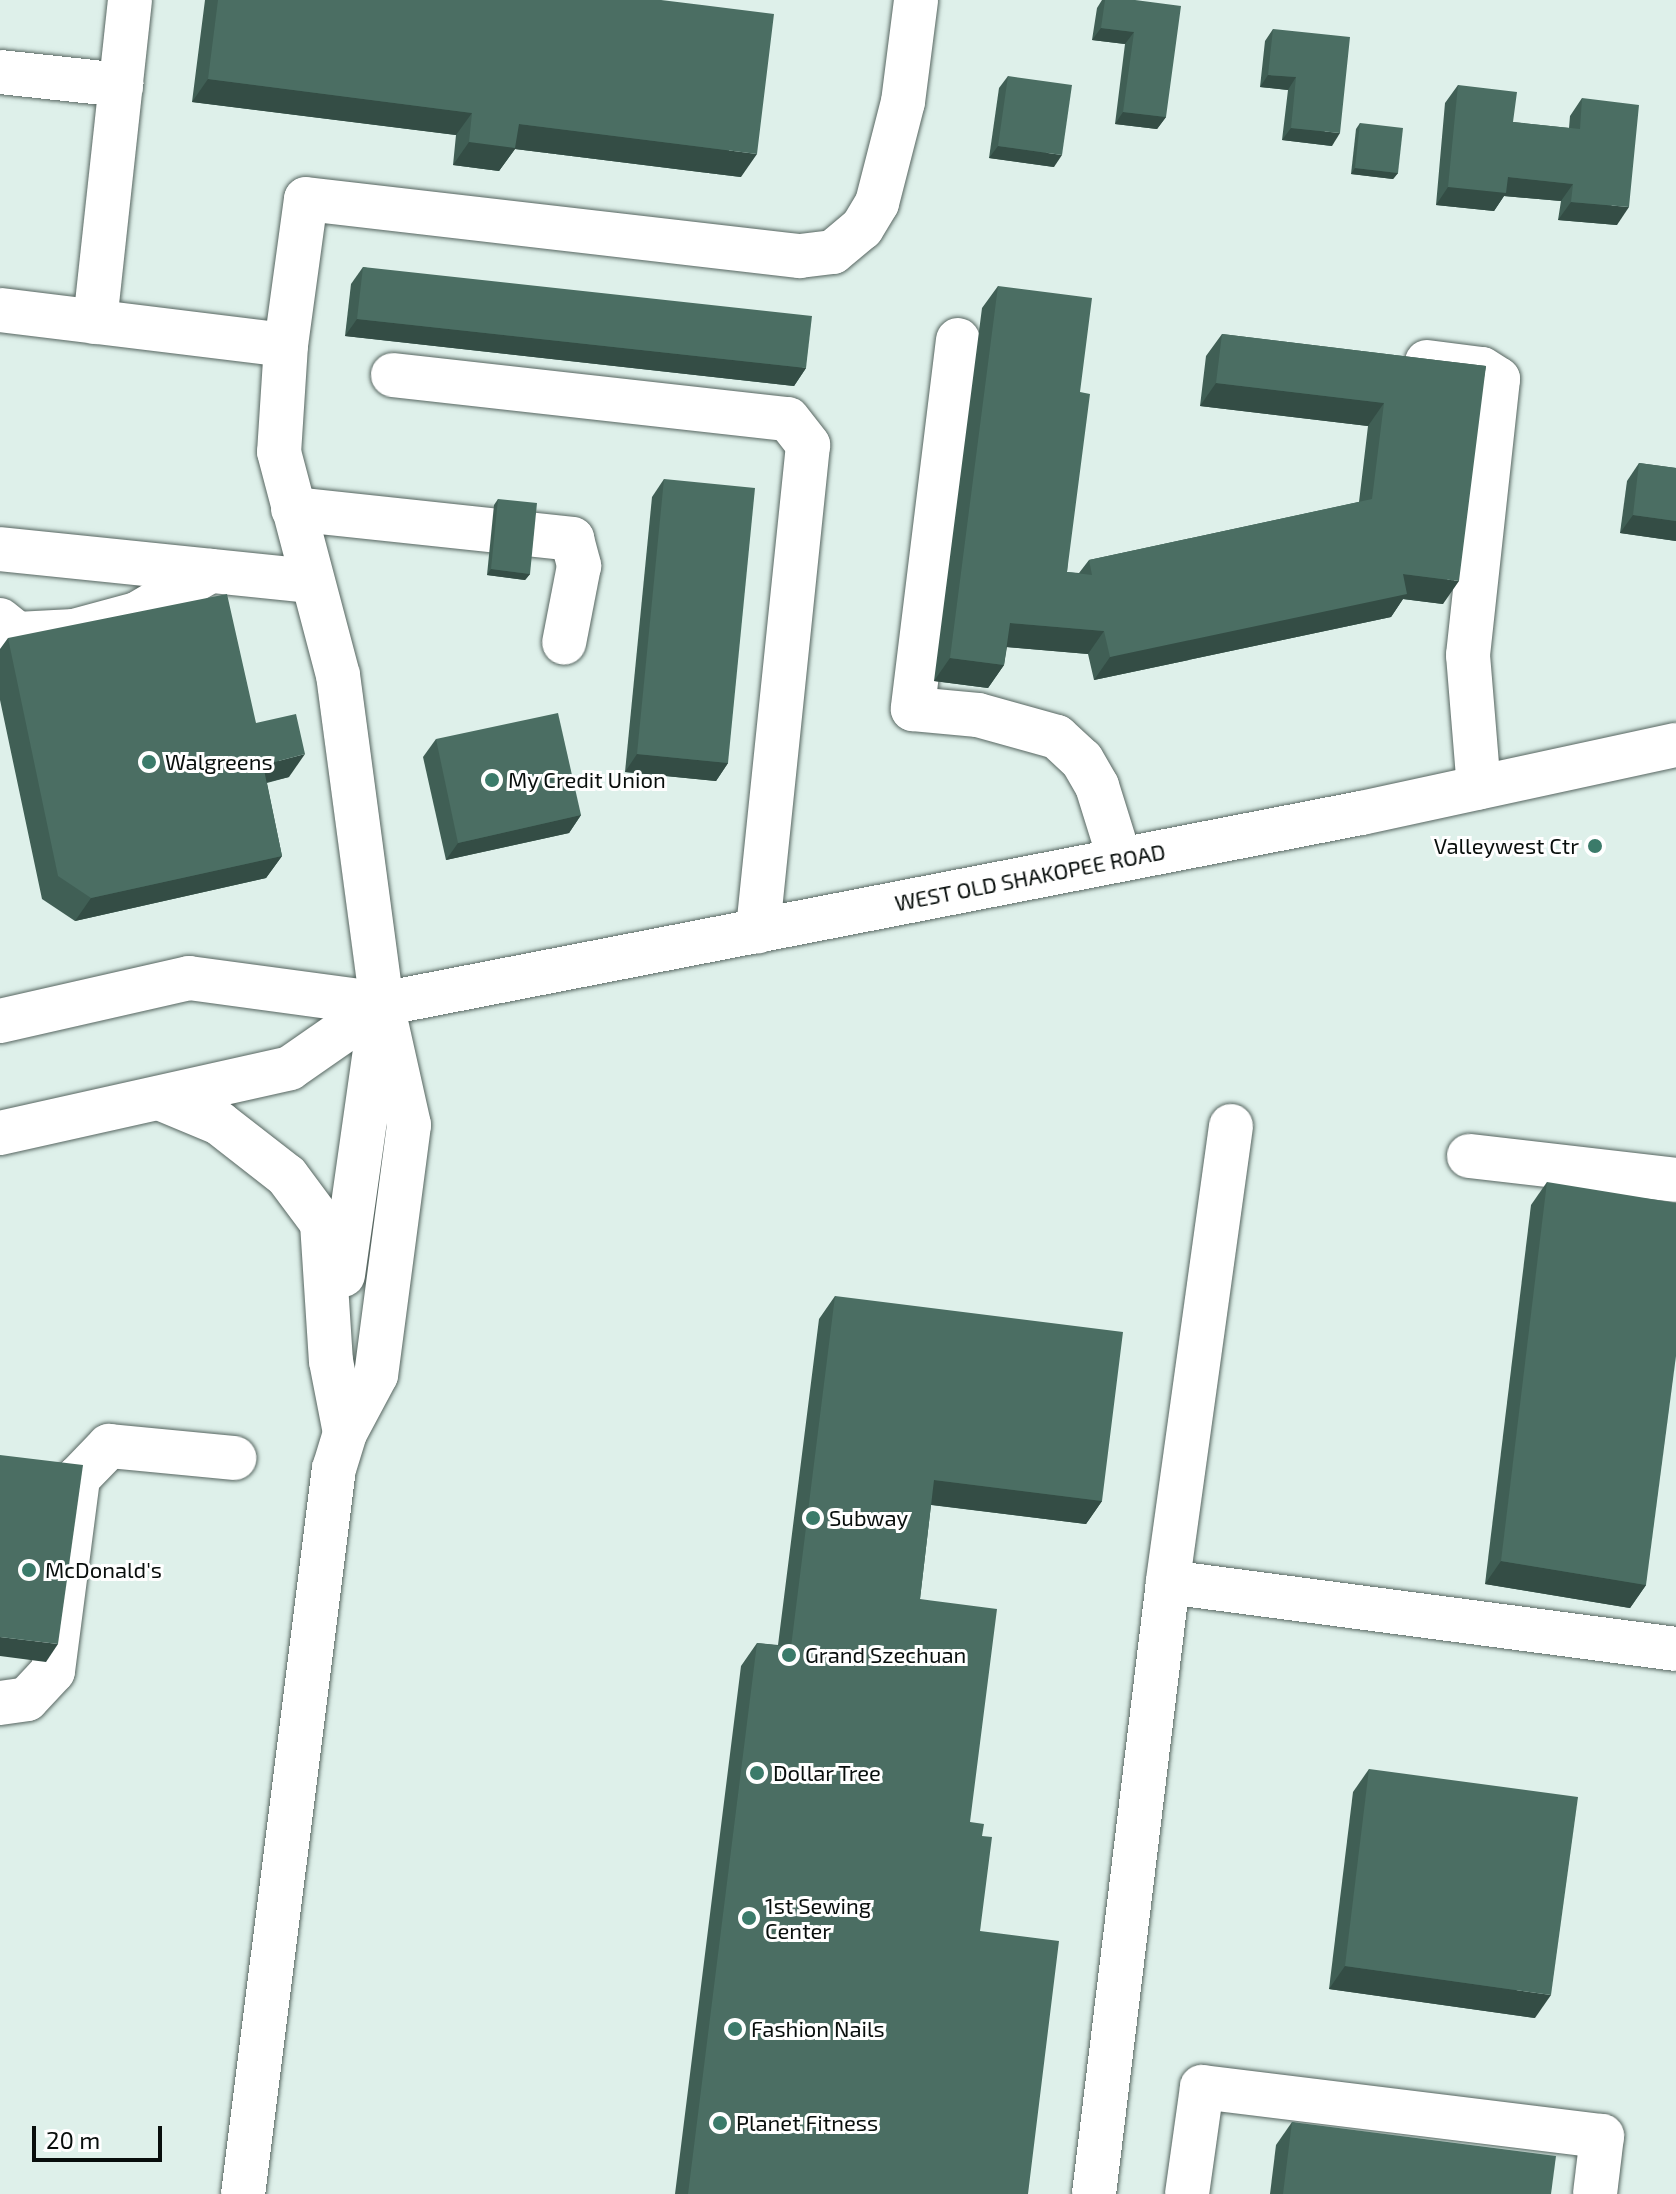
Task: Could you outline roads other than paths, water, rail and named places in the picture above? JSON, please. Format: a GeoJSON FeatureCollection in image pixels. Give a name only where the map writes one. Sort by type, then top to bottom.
{"type":"FeatureCollection","features":[{"type":"Feature","properties":{"kind":"main road"},"geometry":{"type":"LineString","coordinates":[[95,322],[130,0]]}},
{"type":"Feature","properties":{"kind":"main road"},"geometry":{"type":"LineString","coordinates":[[243,2194],[334,1468],[345,1433],[376,1375],[408,1152],[409,1125],[382,1004],[338,675],[279,452],[286,345],[306,199],[800,256],[833,252],[862,228],[877,203],[903,102],[916,0]]}},
{"type":"Feature","properties":{"kind":"main road"},"geometry":{"type":"LineString","coordinates":[[0,72],[121,85]]}},
{"type":"Feature","properties":{"kind":"main road"},"geometry":{"type":"LineString","coordinates":[[0,310],[286,345]]}},
{"type":"Feature","properties":{"kind":"main road"},"geometry":{"type":"LineString","coordinates":[[958,340],[913,709],[978,715],[1057,737],[1082,760],[1097,786],[1120,860]]}},
{"type":"Feature","properties":{"kind":"main road"},"geometry":{"type":"LineString","coordinates":[[1393,358],[1482,369],[1498,379],[1468,655],[1479,788]]}},
{"type":"Feature","properties":{"kind":"main road"},"geometry":{"type":"LineString","coordinates":[[393,375],[788,419],[808,445],[758,931]]}},
{"type":"Feature","properties":{"kind":"main road"},"geometry":{"type":"LineString","coordinates":[[293,509],[572,539],[579,566],[564,643]]}},
{"type":"Feature","properties":{"kind":"main road"},"geometry":{"type":"LineString","coordinates":[[0,549],[311,581]]}},
{"type":"Feature","properties":{"kind":"main road"},"geometry":{"type":"LineString","coordinates":[[0,620],[17,634],[74,631],[137,614],[210,571]]}},
{"type":"Feature","properties":{"kind":"main road","name":"WEST OLD SHAKOPEE ROAD"},"geometry":{"type":"LineString","coordinates":[[0,1021],[189,978],[382,1004],[1120,860],[1676,745]]}},
{"type":"Feature","properties":{"kind":"main road"},"geometry":{"type":"LineString","coordinates":[[331,1361],[382,1004]]}},
{"type":"Feature","properties":{"kind":"main road","name":"WEST OLD SHAKOPEE ROAD"},"geometry":{"type":"LineString","coordinates":[[0,1133],[290,1068],[382,1004]]}},
{"type":"Feature","properties":{"kind":"main road"},"geometry":{"type":"LineString","coordinates":[[159,1098],[219,1123],[287,1176],[322,1223],[331,1361],[345,1433]]}},
{"type":"Feature","properties":{"kind":"main road"},"geometry":{"type":"LineString","coordinates":[[1094,2194],[1168,1582],[1231,1126]]}},
{"type":"Feature","properties":{"kind":"main road"},"geometry":{"type":"LineString","coordinates":[[1469,1156],[1676,1180]]}},
{"type":"Feature","properties":{"kind":"main road"},"geometry":{"type":"LineString","coordinates":[[0,1703],[27,1699],[53,1671],[78,1478],[109,1446],[234,1458]]}},
{"type":"Feature","properties":{"kind":"main road"},"geometry":{"type":"LineString","coordinates":[[1168,1582],[1676,1649]]}},
{"type":"Feature","properties":{"kind":"main road"},"geometry":{"type":"LineString","coordinates":[[1187,2194],[1202,2087],[1602,2136],[1595,2194]]}},
{"type":"Feature","properties":{"kind":"place","name":"Walgreens"},"geometry":{"type":"Point","coordinates":[149,762]}},
{"type":"Feature","properties":{"kind":"place","name":"My Credit Union"},"geometry":{"type":"Point","coordinates":[492,780]}},
{"type":"Feature","properties":{"kind":"place","name":"Valleywest Ctr"},"geometry":{"type":"Point","coordinates":[1595,846]}},
{"type":"Feature","properties":{"kind":"place","name":"Subway"},"geometry":{"type":"Point","coordinates":[813,1518]}},
{"type":"Feature","properties":{"kind":"place","name":"McDonald's"},"geometry":{"type":"Point","coordinates":[29,1570]}},
{"type":"Feature","properties":{"kind":"place","name":"Grand Szechuan"},"geometry":{"type":"Point","coordinates":[789,1655]}},
{"type":"Feature","properties":{"kind":"place","name":"Dollar Tree"},"geometry":{"type":"Point","coordinates":[757,1773]}},
{"type":"Feature","properties":{"kind":"place","name":"1st Sewing Center"},"geometry":{"type":"Point","coordinates":[749,1918]}},
{"type":"Feature","properties":{"kind":"place","name":"Fashion Nails"},"geometry":{"type":"Point","coordinates":[735,2029]}},
{"type":"Feature","properties":{"kind":"place","name":"Planet Fitness"},"geometry":{"type":"Point","coordinates":[720,2123]}}]}
